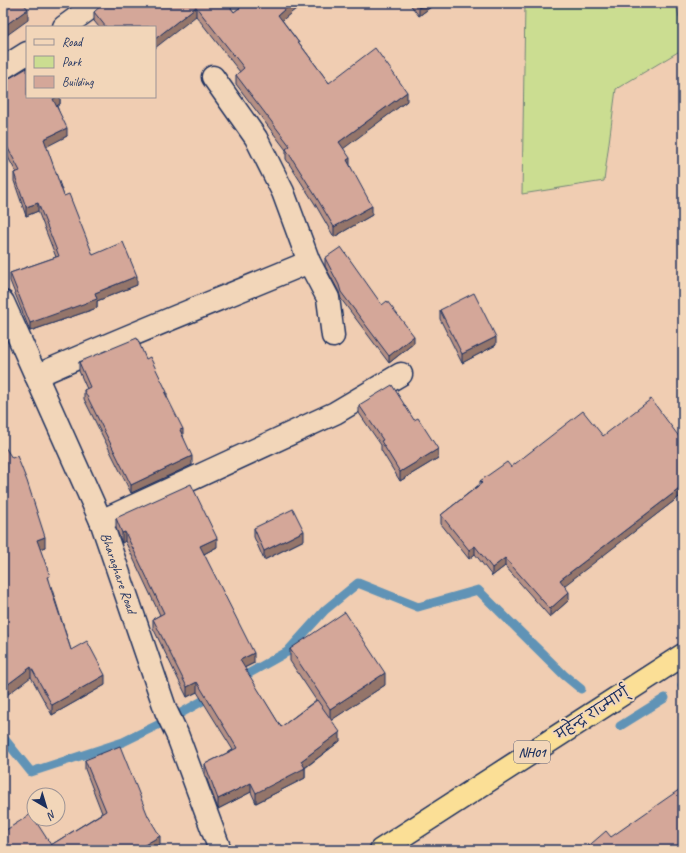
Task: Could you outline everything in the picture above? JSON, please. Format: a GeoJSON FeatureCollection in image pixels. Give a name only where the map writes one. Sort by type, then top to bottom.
{"type":"FeatureCollection","features":[{"type":"Feature","properties":{"kind":"highway","name":"महेन्द्र राज्मार्ग्"},"geometry":{"type":"LineString","coordinates":[[381,850],[682,657]]}},
{"type":"Feature","properties":{"kind":"street"},"geometry":{"type":"LineString","coordinates":[[65,26],[97,3]]}},
{"type":"Feature","properties":{"kind":"street"},"geometry":{"type":"LineString","coordinates":[[3,68],[26,54]]}},
{"type":"Feature","properties":{"kind":"street"},"geometry":{"type":"LineString","coordinates":[[213,77],[256,138],[283,192],[309,262],[328,298],[334,336]]}},
{"type":"Feature","properties":{"kind":"street"},"geometry":{"type":"LineString","coordinates":[[36,376],[130,335],[309,262]]}},
{"type":"Feature","properties":{"kind":"street","name":"Bharaghare Road"},"geometry":{"type":"LineString","coordinates":[[3,302],[101,521],[166,711],[177,734],[220,850]]}},
{"type":"Feature","properties":{"kind":"street"},"geometry":{"type":"LineString","coordinates":[[101,521],[335,413],[401,374]]}},
{"type":"Feature","properties":{"kind":"green space"},"geometry":{"type":"Polygon","coordinates":[[[525,3],[676,3],[683,36],[683,49],[616,89],[604,181],[522,194],[525,3]]]}},
{"type":"Feature","properties":{"kind":"building"},"geometry":{"type":"Polygon","coordinates":[[[3,3],[23,3],[28,9],[3,27],[3,3]]]}},
{"type":"Feature","properties":{"kind":"building"},"geometry":{"type":"Polygon","coordinates":[[[104,3],[227,3],[234,12],[246,3],[292,3],[278,15],[329,83],[375,48],[407,92],[339,142],[350,158],[347,160],[372,206],[334,227],[286,149],[290,146],[236,75],[244,68],[196,7],[156,38],[156,26],[105,26],[94,12],[104,3]]]}},
{"type":"Feature","properties":{"kind":"building"},"geometry":{"type":"Polygon","coordinates":[[[416,3],[425,3],[419,8],[416,3]]]}},
{"type":"Feature","properties":{"kind":"building"},"geometry":{"type":"Polygon","coordinates":[[[26,69],[26,98],[55,98],[53,99],[67,128],[44,139],[64,196],[69,194],[93,255],[123,242],[137,276],[95,293],[97,299],[30,323],[10,273],[59,256],[38,203],[26,207],[14,173],[20,171],[3,139],[3,82],[26,69]]]}},
{"type":"Feature","properties":{"kind":"building"},"geometry":{"type":"Polygon","coordinates":[[[341,247],[382,305],[387,301],[414,336],[389,356],[341,292],[325,258],[341,247]]]}},
{"type":"Feature","properties":{"kind":"building"},"geometry":{"type":"Polygon","coordinates":[[[474,293],[496,337],[462,354],[440,310],[474,293]]]}},
{"type":"Feature","properties":{"kind":"building"},"geometry":{"type":"Polygon","coordinates":[[[137,338],[146,359],[150,357],[167,392],[165,393],[183,429],[180,430],[192,456],[131,485],[84,390],[90,387],[79,362],[137,338]]]}},
{"type":"Feature","properties":{"kind":"building"},"geometry":{"type":"Polygon","coordinates":[[[392,385],[414,420],[418,418],[438,449],[400,472],[381,441],[383,440],[359,405],[392,385]]]}},
{"type":"Feature","properties":{"kind":"building"},"geometry":{"type":"Polygon","coordinates":[[[651,399],[683,442],[683,486],[560,580],[569,592],[550,609],[505,558],[492,568],[475,546],[469,550],[441,515],[482,483],[480,481],[507,462],[511,467],[583,411],[603,436],[651,399]]]}},
{"type":"Feature","properties":{"kind":"building"},"geometry":{"type":"Polygon","coordinates":[[[3,444],[12,458],[17,456],[27,481],[45,537],[37,540],[50,576],[47,577],[71,650],[87,641],[105,675],[52,705],[31,667],[3,688],[3,642],[8,638],[3,622],[3,444]]]}},
{"type":"Feature","properties":{"kind":"building"},"geometry":{"type":"Polygon","coordinates":[[[191,484],[217,538],[200,546],[254,653],[240,660],[281,727],[317,700],[340,732],[301,761],[305,768],[256,793],[251,783],[218,799],[205,764],[237,748],[197,682],[187,687],[153,619],[164,613],[125,532],[122,533],[116,518],[191,484]]]}},
{"type":"Feature","properties":{"kind":"building"},"geometry":{"type":"Polygon","coordinates":[[[293,509],[304,531],[264,551],[254,528],[293,509]]]}},
{"type":"Feature","properties":{"kind":"building"},"geometry":{"type":"Polygon","coordinates":[[[345,612],[385,673],[330,709],[290,649],[345,612]]]}},
{"type":"Feature","properties":{"kind":"building"},"geometry":{"type":"Polygon","coordinates":[[[120,746],[148,816],[160,836],[136,850],[3,850],[3,832],[26,817],[26,827],[39,827],[51,845],[106,811],[85,760],[120,746]]]}},
{"type":"Feature","properties":{"kind":"building"},"geometry":{"type":"Polygon","coordinates":[[[683,787],[683,847],[678,850],[584,850],[606,831],[611,837],[683,787]]]}},
{"type":"Feature","properties":{"kind":"waterway"},"geometry":{"type":"LineString","coordinates":[[237,680],[287,652],[325,610],[358,583],[418,607],[478,590],[564,675],[581,689]]}},
{"type":"Feature","properties":{"kind":"waterway"},"geometry":{"type":"LineString","coordinates":[[3,737],[31,772],[123,742],[174,717],[213,695]]}},
{"type":"Feature","properties":{"kind":"waterway"},"geometry":{"type":"LineString","coordinates":[[620,726],[665,698]]}}]}
